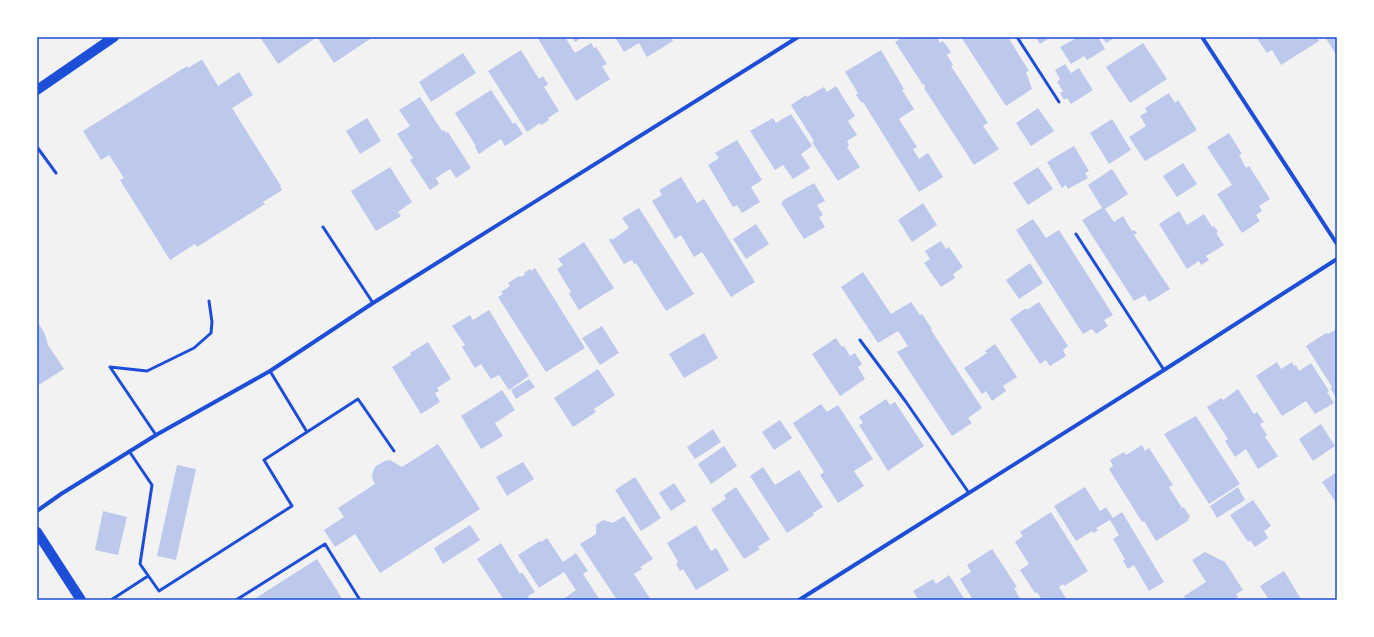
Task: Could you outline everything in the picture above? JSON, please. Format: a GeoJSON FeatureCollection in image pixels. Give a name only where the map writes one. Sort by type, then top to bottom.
{"type":"FeatureCollection","features":[{"type":"Feature","properties":{"kind":"main road"},"geometry":{"type":"LineString","coordinates":[[37,90],[114,37]]}},
{"type":"Feature","properties":{"kind":"main road"},"geometry":{"type":"LineString","coordinates":[[37,532],[81,600]]}},
{"type":"Feature","properties":{"kind":"street"},"geometry":{"type":"LineString","coordinates":[[37,511],[129,451],[270,371],[372,304],[798,37]]}},
{"type":"Feature","properties":{"kind":"street"},"geometry":{"type":"LineString","coordinates":[[1202,37],[1337,244]]}},
{"type":"Feature","properties":{"kind":"street"},"geometry":{"type":"LineString","coordinates":[[799,600],[1337,259]]}},
{"type":"Feature","properties":{"kind":"lane"},"geometry":{"type":"LineString","coordinates":[[1017,37],[1059,102]]}},
{"type":"Feature","properties":{"kind":"lane"},"geometry":{"type":"LineString","coordinates":[[37,147],[56,174]]}},
{"type":"Feature","properties":{"kind":"lane"},"geometry":{"type":"LineString","coordinates":[[323,227],[372,304]]}},
{"type":"Feature","properties":{"kind":"lane"},"geometry":{"type":"LineString","coordinates":[[1076,234],[1164,370]]}},
{"type":"Feature","properties":{"kind":"lane"},"geometry":{"type":"LineString","coordinates":[[156,435],[110,367],[147,371],[194,348],[211,333],[212,322],[210,301]]}},
{"type":"Feature","properties":{"kind":"lane"},"geometry":{"type":"LineString","coordinates":[[860,340],[906,402],[969,493]]}},
{"type":"Feature","properties":{"kind":"lane"},"geometry":{"type":"LineString","coordinates":[[270,371],[307,432]]}},
{"type":"Feature","properties":{"kind":"lane"},"geometry":{"type":"LineString","coordinates":[[129,451],[152,484],[140,564],[159,591],[292,506],[264,460],[358,399],[394,452]]}},
{"type":"Feature","properties":{"kind":"lane"},"geometry":{"type":"LineString","coordinates":[[236,600],[325,544],[360,600]]}},
{"type":"Feature","properties":{"kind":"lane"},"geometry":{"type":"LineString","coordinates":[[111,600],[148,576]]}},
{"type":"Feature","properties":{"kind":"building"},"geometry":{"type":"Polygon","coordinates":[[[260,37],[317,37],[278,64],[260,37]]]}},
{"type":"Feature","properties":{"kind":"building"},"geometry":{"type":"Polygon","coordinates":[[[317,37],[373,37],[334,63],[317,37]]]}},
{"type":"Feature","properties":{"kind":"building"},"geometry":{"type":"Polygon","coordinates":[[[537,37],[565,37],[575,53],[591,43],[594,48],[596,47],[607,64],[602,66],[610,79],[576,101],[537,37]]]}},
{"type":"Feature","properties":{"kind":"building"},"geometry":{"type":"Polygon","coordinates":[[[572,37],[583,37],[575,42],[572,37]]]}},
{"type":"Feature","properties":{"kind":"building"},"geometry":{"type":"Polygon","coordinates":[[[615,37],[670,37],[673,41],[647,57],[639,43],[624,52],[615,37]]]}},
{"type":"Feature","properties":{"kind":"building"},"geometry":{"type":"Polygon","coordinates":[[[903,37],[937,37],[940,43],[943,41],[951,52],[947,55],[953,65],[951,66],[988,123],[983,126],[999,149],[974,165],[924,88],[924,84],[923,85],[895,42],[903,37]]]}},
{"type":"Feature","properties":{"kind":"building"},"geometry":{"type":"Polygon","coordinates":[[[961,37],[1008,37],[1029,71],[1026,72],[1032,89],[1006,106],[961,37]]]}},
{"type":"Feature","properties":{"kind":"building"},"geometry":{"type":"Polygon","coordinates":[[[1035,37],[1051,37],[1040,44],[1035,37]]]}},
{"type":"Feature","properties":{"kind":"building"},"geometry":{"type":"Polygon","coordinates":[[[1078,37],[1098,37],[1105,49],[1087,60],[1084,56],[1071,64],[1060,47],[1078,37]]]}},
{"type":"Feature","properties":{"kind":"building"},"geometry":{"type":"Polygon","coordinates":[[[1102,37],[1116,37],[1106,43],[1102,37]]]}},
{"type":"Feature","properties":{"kind":"building"},"geometry":{"type":"Polygon","coordinates":[[[1317,37],[1319,41],[1281,65],[1272,50],[1267,53],[1257,38],[1317,37]]]}},
{"type":"Feature","properties":{"kind":"building"},"geometry":{"type":"Polygon","coordinates":[[[1325,37],[1337,37],[1337,56],[1325,37]]]}},
{"type":"Feature","properties":{"kind":"building"},"geometry":{"type":"Polygon","coordinates":[[[1143,43],[1167,79],[1130,103],[1106,67],[1143,43]]]}},
{"type":"Feature","properties":{"kind":"building"},"geometry":{"type":"Polygon","coordinates":[[[521,50],[539,79],[543,76],[548,84],[544,87],[559,111],[548,118],[549,120],[541,125],[540,123],[527,132],[488,71],[521,50]]]}},
{"type":"Feature","properties":{"kind":"building"},"geometry":{"type":"Polygon","coordinates":[[[881,50],[914,109],[899,119],[917,147],[913,149],[919,159],[928,153],[943,177],[919,192],[863,102],[862,103],[856,95],[858,93],[845,72],[881,50]]]}},
{"type":"Feature","properties":{"kind":"building"},"geometry":{"type":"Polygon","coordinates":[[[463,53],[476,73],[431,102],[419,82],[463,53]]]}},
{"type":"Feature","properties":{"kind":"building"},"geometry":{"type":"Polygon","coordinates":[[[201,60],[218,86],[239,72],[253,95],[232,108],[281,186],[282,190],[263,202],[265,204],[197,247],[195,244],[170,260],[120,180],[124,178],[109,155],[101,160],[83,131],[187,66],[188,68],[201,60]]]}},
{"type":"Feature","properties":{"kind":"building"},"geometry":{"type":"Polygon","coordinates":[[[1065,64],[1071,73],[1079,68],[1093,90],[1071,104],[1067,98],[1064,100],[1060,93],[1063,91],[1057,82],[1060,79],[1055,70],[1065,64]]]}},
{"type":"Feature","properties":{"kind":"building"},"geometry":{"type":"Polygon","coordinates":[[[836,86],[855,116],[848,121],[857,135],[847,141],[849,145],[847,147],[860,167],[838,181],[812,142],[814,141],[791,105],[806,95],[807,97],[824,87],[827,92],[836,86]]]}},
{"type":"Feature","properties":{"kind":"building"},"geometry":{"type":"Polygon","coordinates":[[[491,90],[513,124],[515,122],[523,134],[505,146],[501,139],[479,154],[475,147],[476,146],[455,113],[491,90]]]}},
{"type":"Feature","properties":{"kind":"building"},"geometry":{"type":"Polygon","coordinates":[[[1169,93],[1175,103],[1178,100],[1197,130],[1145,161],[1129,137],[1146,126],[1140,116],[1147,112],[1145,108],[1169,93]]]}},
{"type":"Feature","properties":{"kind":"building"},"geometry":{"type":"Polygon","coordinates":[[[420,97],[442,131],[444,130],[446,133],[448,132],[471,168],[456,178],[450,169],[436,178],[439,184],[430,190],[410,160],[414,157],[412,157],[397,134],[410,126],[399,110],[420,97]]]}},
{"type":"Feature","properties":{"kind":"building"},"geometry":{"type":"Polygon","coordinates":[[[1038,108],[1054,131],[1031,146],[1016,123],[1038,108]]]}},
{"type":"Feature","properties":{"kind":"building"},"geometry":{"type":"Polygon","coordinates":[[[791,114],[812,146],[801,154],[810,168],[793,179],[783,165],[775,170],[750,131],[773,118],[776,123],[791,114]]]}},
{"type":"Feature","properties":{"kind":"building"},"geometry":{"type":"Polygon","coordinates":[[[367,118],[381,141],[360,154],[346,131],[367,118]]]}},
{"type":"Feature","properties":{"kind":"building"},"geometry":{"type":"Polygon","coordinates":[[[1112,119],[1131,150],[1109,164],[1090,133],[1112,119]]]}},
{"type":"Feature","properties":{"kind":"building"},"geometry":{"type":"Polygon","coordinates":[[[1229,133],[1242,154],[1239,155],[1246,168],[1249,166],[1270,199],[1259,206],[1262,211],[1256,215],[1260,221],[1242,233],[1217,194],[1232,185],[1207,147],[1229,133]]]}},
{"type":"Feature","properties":{"kind":"building"},"geometry":{"type":"Polygon","coordinates":[[[737,140],[762,180],[751,187],[760,202],[742,213],[737,205],[733,207],[708,165],[719,158],[715,153],[737,140]]]}},
{"type":"Feature","properties":{"kind":"building"},"geometry":{"type":"Polygon","coordinates":[[[1074,146],[1089,171],[1085,173],[1088,178],[1068,189],[1066,185],[1062,188],[1047,162],[1074,146]]]}},
{"type":"Feature","properties":{"kind":"building"},"geometry":{"type":"Polygon","coordinates":[[[1183,163],[1197,184],[1177,197],[1163,176],[1183,163]]]}},
{"type":"Feature","properties":{"kind":"building"},"geometry":{"type":"Polygon","coordinates":[[[390,167],[412,202],[398,212],[401,216],[376,231],[351,191],[390,167]]]}},
{"type":"Feature","properties":{"kind":"building"},"geometry":{"type":"Polygon","coordinates":[[[1038,167],[1053,189],[1028,205],[1013,183],[1038,167]]]}},
{"type":"Feature","properties":{"kind":"building"},"geometry":{"type":"Polygon","coordinates":[[[1112,169],[1128,194],[1105,209],[1114,222],[1123,216],[1132,231],[1134,230],[1137,233],[1134,235],[1170,289],[1149,302],[1145,295],[1134,301],[1082,220],[1102,208],[1088,185],[1112,169]]]}},
{"type":"Feature","properties":{"kind":"building"},"geometry":{"type":"Polygon","coordinates":[[[681,177],[697,203],[704,199],[755,282],[731,297],[702,252],[694,257],[681,235],[675,239],[652,201],[662,195],[659,190],[681,177]]]}},
{"type":"Feature","properties":{"kind":"building"},"geometry":{"type":"Polygon","coordinates":[[[814,183],[825,201],[817,205],[823,215],[819,217],[825,227],[804,239],[781,203],[814,183]]]}},
{"type":"Feature","properties":{"kind":"building"},"geometry":{"type":"Polygon","coordinates":[[[923,203],[937,225],[912,242],[898,220],[923,203]]]}},
{"type":"Feature","properties":{"kind":"building"},"geometry":{"type":"Polygon","coordinates":[[[639,208],[694,294],[666,311],[636,263],[634,264],[632,260],[624,264],[609,240],[611,238],[612,240],[629,228],[622,218],[639,208]]]}},
{"type":"Feature","properties":{"kind":"building"},"geometry":{"type":"Polygon","coordinates":[[[1179,211],[1187,225],[1204,214],[1212,227],[1214,226],[1218,232],[1216,233],[1224,245],[1206,256],[1209,260],[1201,265],[1199,261],[1187,269],[1159,224],[1179,211]]]}},
{"type":"Feature","properties":{"kind":"building"},"geometry":{"type":"Polygon","coordinates":[[[1033,219],[1046,238],[1059,230],[1113,315],[1104,320],[1108,326],[1096,334],[1092,329],[1083,334],[1016,230],[1033,219]]]}},
{"type":"Feature","properties":{"kind":"building"},"geometry":{"type":"Polygon","coordinates":[[[756,224],[769,244],[746,259],[733,239],[756,224]]]}},
{"type":"Feature","properties":{"kind":"building"},"geometry":{"type":"Polygon","coordinates":[[[941,241],[946,249],[949,247],[963,267],[953,274],[955,278],[941,287],[924,263],[930,259],[925,251],[941,241]]]}},
{"type":"Feature","properties":{"kind":"building"},"geometry":{"type":"Polygon","coordinates":[[[584,242],[614,288],[579,310],[569,294],[571,292],[557,269],[563,265],[558,259],[584,242]]]}},
{"type":"Feature","properties":{"kind":"building"},"geometry":{"type":"Polygon","coordinates":[[[1030,263],[1043,283],[1019,299],[1006,280],[1030,263]]]}},
{"type":"Feature","properties":{"kind":"building"},"geometry":{"type":"Polygon","coordinates":[[[535,268],[585,348],[546,372],[498,297],[503,294],[501,292],[510,286],[508,283],[519,276],[525,275],[524,273],[530,269],[531,271],[535,268]]]}},
{"type":"Feature","properties":{"kind":"building"},"geometry":{"type":"Polygon","coordinates":[[[863,272],[891,314],[911,302],[920,315],[922,314],[982,408],[968,418],[972,423],[952,436],[897,352],[908,346],[898,331],[878,343],[841,287],[863,272]]]}},
{"type":"Feature","properties":{"kind":"building"},"geometry":{"type":"Polygon","coordinates":[[[1039,302],[1068,346],[1063,350],[1066,356],[1050,366],[1046,360],[1040,364],[1010,319],[1026,308],[1027,310],[1039,302]]]}},
{"type":"Feature","properties":{"kind":"building"},"geometry":{"type":"Polygon","coordinates":[[[489,310],[529,376],[509,390],[499,375],[491,379],[481,364],[475,368],[462,347],[465,345],[452,326],[470,315],[473,320],[489,310]]]}},
{"type":"Feature","properties":{"kind":"building"},"geometry":{"type":"Polygon","coordinates":[[[37,321],[45,334],[48,345],[64,369],[37,386],[37,321]]]}},
{"type":"Feature","properties":{"kind":"building"},"geometry":{"type":"Polygon","coordinates":[[[602,326],[619,353],[600,365],[582,338],[602,326]]]}},
{"type":"Feature","properties":{"kind":"building"},"geometry":{"type":"Polygon","coordinates":[[[1337,329],[1337,399],[1330,388],[1332,387],[1306,346],[1326,333],[1328,334],[1337,329]]]}},
{"type":"Feature","properties":{"kind":"building"},"geometry":{"type":"Polygon","coordinates":[[[704,333],[718,358],[684,378],[669,354],[704,333]]]}},
{"type":"Feature","properties":{"kind":"building"},"geometry":{"type":"Polygon","coordinates":[[[836,338],[842,347],[844,346],[850,356],[855,353],[862,364],[858,367],[865,379],[840,396],[812,354],[836,338]]]}},
{"type":"Feature","properties":{"kind":"building"},"geometry":{"type":"Polygon","coordinates":[[[428,342],[451,379],[437,388],[439,391],[435,393],[440,402],[421,414],[392,367],[411,355],[410,353],[428,342]]]}},
{"type":"Feature","properties":{"kind":"building"},"geometry":{"type":"Polygon","coordinates":[[[995,344],[1017,377],[1003,386],[1006,391],[992,401],[986,391],[982,394],[964,368],[987,353],[985,351],[995,344]]]}},
{"type":"Feature","properties":{"kind":"building"},"geometry":{"type":"Polygon","coordinates":[[[1277,362],[1281,369],[1292,362],[1294,366],[1296,365],[1299,371],[1311,363],[1329,391],[1327,392],[1334,403],[1315,414],[1306,401],[1282,416],[1256,376],[1277,362]]]}},
{"type":"Feature","properties":{"kind":"building"},"geometry":{"type":"Polygon","coordinates":[[[598,369],[615,395],[594,409],[596,412],[573,427],[554,398],[598,369]]]}},
{"type":"Feature","properties":{"kind":"building"},"geometry":{"type":"Polygon","coordinates":[[[529,379],[535,387],[516,399],[511,390],[529,379]]]}},
{"type":"Feature","properties":{"kind":"building"},"geometry":{"type":"Polygon","coordinates":[[[1238,389],[1254,414],[1257,412],[1264,422],[1260,424],[1267,435],[1265,437],[1278,456],[1258,469],[1246,449],[1235,457],[1225,441],[1228,439],[1207,407],[1221,398],[1223,400],[1238,389]]]}},
{"type":"Feature","properties":{"kind":"building"},"geometry":{"type":"Polygon","coordinates":[[[502,390],[515,410],[495,423],[503,436],[481,449],[461,416],[502,390]]]}},
{"type":"Feature","properties":{"kind":"building"},"geometry":{"type":"Polygon","coordinates":[[[886,399],[890,405],[895,402],[924,446],[888,471],[859,425],[863,423],[859,417],[886,399]]]}},
{"type":"Feature","properties":{"kind":"building"},"geometry":{"type":"Polygon","coordinates":[[[821,404],[827,412],[838,405],[873,459],[854,471],[864,486],[838,503],[820,475],[824,472],[793,423],[821,404]]]}},
{"type":"Feature","properties":{"kind":"building"},"geometry":{"type":"Polygon","coordinates":[[[1196,416],[1240,484],[1209,504],[1164,434],[1196,416]]]}},
{"type":"Feature","properties":{"kind":"building"},"geometry":{"type":"Polygon","coordinates":[[[780,420],[792,438],[774,450],[762,432],[780,420]]]}},
{"type":"Feature","properties":{"kind":"building"},"geometry":{"type":"Polygon","coordinates":[[[1321,424],[1335,446],[1313,461],[1299,439],[1321,424]]]}},
{"type":"Feature","properties":{"kind":"building"},"geometry":{"type":"Polygon","coordinates":[[[713,429],[721,442],[695,459],[687,447],[713,429]]]}},
{"type":"Feature","properties":{"kind":"building"},"geometry":{"type":"Polygon","coordinates":[[[438,444],[480,509],[380,573],[355,534],[335,547],[324,530],[344,517],[338,508],[375,484],[372,478],[373,471],[376,466],[390,460],[402,467],[438,444]]]}},
{"type":"Feature","properties":{"kind":"building"},"geometry":{"type":"Polygon","coordinates":[[[1142,445],[1145,451],[1149,448],[1173,485],[1169,487],[1182,508],[1184,507],[1190,517],[1188,518],[1189,520],[1156,541],[1144,521],[1142,522],[1109,469],[1113,466],[1110,460],[1124,452],[1126,455],[1142,445]]]}},
{"type":"Feature","properties":{"kind":"building"},"geometry":{"type":"Polygon","coordinates":[[[724,446],[737,466],[711,484],[698,464],[724,446]]]}},
{"type":"Feature","properties":{"kind":"building"},"geometry":{"type":"Polygon","coordinates":[[[523,462],[534,479],[507,496],[496,477],[523,462]]]}},
{"type":"Feature","properties":{"kind":"building"},"geometry":{"type":"Polygon","coordinates":[[[177,465],[196,469],[176,560],[157,556],[177,465]]]}},
{"type":"Feature","properties":{"kind":"building"},"geometry":{"type":"Polygon","coordinates":[[[763,467],[775,485],[799,470],[823,507],[813,513],[814,515],[787,533],[750,476],[763,467]]]}},
{"type":"Feature","properties":{"kind":"building"},"geometry":{"type":"Polygon","coordinates":[[[1337,472],[1337,504],[1322,482],[1337,472]]]}},
{"type":"Feature","properties":{"kind":"building"},"geometry":{"type":"Polygon","coordinates":[[[635,477],[661,518],[641,531],[615,490],[635,477]]]}},
{"type":"Feature","properties":{"kind":"building"},"geometry":{"type":"Polygon","coordinates":[[[674,483],[686,501],[671,511],[659,493],[674,483]]]}},
{"type":"Feature","properties":{"kind":"building"},"geometry":{"type":"Polygon","coordinates":[[[736,487],[770,539],[758,547],[760,549],[744,559],[711,509],[726,499],[724,495],[736,487]]]}},
{"type":"Feature","properties":{"kind":"building"},"geometry":{"type":"Polygon","coordinates":[[[1085,487],[1100,511],[1106,507],[1113,518],[1122,512],[1164,582],[1149,591],[1134,565],[1128,569],[1123,561],[1125,559],[1113,539],[1119,535],[1110,520],[1096,528],[1098,530],[1094,533],[1092,531],[1076,541],[1054,506],[1085,487]]]}},
{"type":"Feature","properties":{"kind":"building"},"geometry":{"type":"Polygon","coordinates":[[[1238,487],[1245,500],[1217,518],[1210,506],[1238,487]]]}},
{"type":"Feature","properties":{"kind":"building"},"geometry":{"type":"Polygon","coordinates":[[[1253,500],[1271,526],[1264,531],[1268,538],[1255,547],[1250,540],[1248,542],[1230,515],[1253,500]]]}},
{"type":"Feature","properties":{"kind":"building"},"geometry":{"type":"Polygon","coordinates":[[[103,511],[127,517],[118,555],[95,550],[103,511]]]}},
{"type":"Feature","properties":{"kind":"building"},"geometry":{"type":"Polygon","coordinates":[[[1051,512],[1088,571],[1064,586],[1063,584],[1059,587],[1067,600],[1042,600],[1037,592],[1035,593],[1020,570],[1029,564],[1015,542],[1023,536],[1020,532],[1051,512]]]}},
{"type":"Feature","properties":{"kind":"building"},"geometry":{"type":"Polygon","coordinates":[[[624,516],[653,559],[640,567],[642,569],[634,574],[651,600],[617,600],[580,544],[596,534],[596,525],[603,520],[613,523],[624,516]]]}},
{"type":"Feature","properties":{"kind":"building"},"geometry":{"type":"Polygon","coordinates":[[[470,525],[480,540],[443,564],[434,548],[470,525]]]}},
{"type":"Feature","properties":{"kind":"building"},"geometry":{"type":"Polygon","coordinates":[[[696,525],[711,551],[716,548],[729,570],[696,590],[683,569],[680,571],[676,564],[678,562],[667,543],[696,525]]]}},
{"type":"Feature","properties":{"kind":"building"},"geometry":{"type":"Polygon","coordinates":[[[547,538],[563,562],[576,553],[588,571],[583,574],[600,600],[562,600],[576,590],[564,572],[539,588],[518,555],[547,538]]]}},
{"type":"Feature","properties":{"kind":"building"},"geometry":{"type":"Polygon","coordinates":[[[501,543],[520,574],[522,572],[535,592],[528,596],[530,600],[504,600],[477,559],[501,543]]]}},
{"type":"Feature","properties":{"kind":"building"},"geometry":{"type":"Polygon","coordinates":[[[992,549],[1017,587],[1014,588],[1021,600],[973,600],[960,579],[971,572],[967,565],[992,549]]]}},
{"type":"Feature","properties":{"kind":"building"},"geometry":{"type":"Polygon","coordinates":[[[1205,552],[1225,562],[1243,590],[1236,594],[1238,597],[1234,600],[1186,600],[1184,596],[1206,582],[1192,560],[1205,552]]]}},
{"type":"Feature","properties":{"kind":"building"},"geometry":{"type":"Polygon","coordinates":[[[317,559],[343,600],[253,600],[317,559]]]}},
{"type":"Feature","properties":{"kind":"building"},"geometry":{"type":"Polygon","coordinates":[[[1284,571],[1301,599],[1269,600],[1260,586],[1284,571]]]}},
{"type":"Feature","properties":{"kind":"building"},"geometry":{"type":"Polygon","coordinates":[[[949,575],[965,600],[919,600],[913,591],[933,579],[936,584],[949,575]]]}}]}
